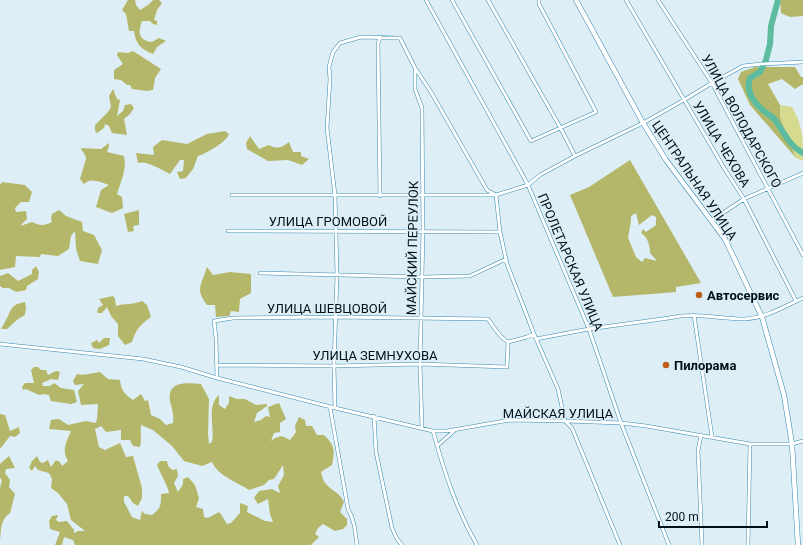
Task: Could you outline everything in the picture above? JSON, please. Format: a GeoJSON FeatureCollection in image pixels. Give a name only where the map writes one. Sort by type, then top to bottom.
{"type":"FeatureCollection","features":[{"type":"Feature","properties":{"kind":"main road","name":"ЦЕНТРАЛЬНАЯ УЛИЦА"},"geometry":{"type":"LineString","coordinates":[[576,0],[643,123],[666,160],[725,240],[762,317],[784,395],[792,444],[798,545]]}},
{"type":"Feature","properties":{"kind":"street","name":"ПРОЛЕТАРСКАЯ УЛИЦА"},"geometry":{"type":"LineString","coordinates":[[426,0],[528,185],[589,329],[621,423],[669,545]]}},
{"type":"Feature","properties":{"kind":"street"},"geometry":{"type":"LineString","coordinates":[[452,0],[532,141],[596,112],[539,4],[539,0]]}},
{"type":"Feature","properties":{"kind":"street"},"geometry":{"type":"LineString","coordinates":[[488,0],[575,156]]}},
{"type":"Feature","properties":{"kind":"street","name":"УЛИЦА ЧЕХОВА"},"geometry":{"type":"LineString","coordinates":[[626,0],[724,168],[744,199],[796,301]]}},
{"type":"Feature","properties":{"kind":"street","name":"УЛИЦА ВОЛОДАРСКОГО"},"geometry":{"type":"LineString","coordinates":[[658,0],[712,83],[803,254]]}},
{"type":"Feature","properties":{"kind":"street"},"geometry":{"type":"LineString","coordinates":[[335,408],[334,366],[337,274],[335,195],[327,128],[330,79],[329,67],[333,52],[340,43],[361,37],[400,38],[415,68],[431,92],[487,190],[496,195]]}},
{"type":"Feature","properties":{"kind":"street"},"geometry":{"type":"LineString","coordinates":[[380,37],[378,44],[380,196]]}},
{"type":"Feature","properties":{"kind":"street"},"geometry":{"type":"LineString","coordinates":[[232,195],[496,195],[528,185],[540,175],[643,123],[743,66],[768,63],[803,62]]}},
{"type":"Feature","properties":{"kind":"street","name":"МАЙСКИЙ ПЕРЕУЛОК"},"geometry":{"type":"LineString","coordinates":[[415,68],[415,89],[422,108],[423,231],[420,364],[422,428]]}},
{"type":"Feature","properties":{"kind":"street"},"geometry":{"type":"LineString","coordinates":[[711,221],[744,199],[803,172]]}},
{"type":"Feature","properties":{"kind":"street"},"geometry":{"type":"LineString","coordinates":[[496,195],[500,232],[506,259],[534,334],[558,389],[565,421],[572,428],[620,545]]}},
{"type":"Feature","properties":{"kind":"street","name":"УЛИЦА ГРОМОВОЙ"},"geometry":{"type":"LineString","coordinates":[[228,230],[500,232]]}},
{"type":"Feature","properties":{"kind":"street"},"geometry":{"type":"LineString","coordinates":[[260,273],[422,277],[470,276],[506,259]]}},
{"type":"Feature","properties":{"kind":"street"},"geometry":{"type":"LineString","coordinates":[[536,339],[589,329],[681,315],[746,319],[762,317],[803,298]]}},
{"type":"Feature","properties":{"kind":"street"},"geometry":{"type":"LineString","coordinates":[[694,315],[712,437]]}},
{"type":"Feature","properties":{"kind":"street","name":"УЛИЦА ШЕВЦОВОЙ"},"geometry":{"type":"LineString","coordinates":[[217,365],[214,321],[233,318],[335,317],[488,319],[503,340],[508,342]]}},
{"type":"Feature","properties":{"kind":"street"},"geometry":{"type":"LineString","coordinates":[[508,342],[534,334]]}},
{"type":"Feature","properties":{"kind":"street","name":"УЛИЦА ЗЕМНУХОВА"},"geometry":{"type":"LineString","coordinates":[[217,365],[334,366],[420,364],[507,368],[508,342]]}},
{"type":"Feature","properties":{"kind":"street","name":"МАЙСКАЯ УЛИЦА"},"geometry":{"type":"LineString","coordinates":[[0,344],[143,359],[181,367],[245,386],[433,431],[456,430],[510,420],[565,421],[621,423],[750,444],[792,444],[803,441]]}},
{"type":"Feature","properties":{"kind":"street"},"geometry":{"type":"LineString","coordinates":[[217,365],[217,378]]}},
{"type":"Feature","properties":{"kind":"street"},"geometry":{"type":"LineString","coordinates":[[330,407],[348,509],[356,528],[357,545]]}},
{"type":"Feature","properties":{"kind":"street"},"geometry":{"type":"LineString","coordinates":[[374,416],[376,452],[392,528],[397,539],[402,545]]}},
{"type":"Feature","properties":{"kind":"street"},"geometry":{"type":"LineString","coordinates":[[438,446],[456,430]]}},
{"type":"Feature","properties":{"kind":"street"},"geometry":{"type":"LineString","coordinates":[[433,431],[452,492],[466,526],[476,545]]}},
{"type":"Feature","properties":{"kind":"street"},"geometry":{"type":"LineString","coordinates":[[701,435],[698,451],[702,545]]}},
{"type":"Feature","properties":{"kind":"street"},"geometry":{"type":"LineString","coordinates":[[748,545],[750,444]]}},
{"type":"Feature","properties":{"kind":"green space"},"geometry":{"type":"Polygon","coordinates":[[[128,0],[135,0],[136,5],[140,10],[153,0],[159,0],[162,3],[157,10],[154,20],[157,21],[157,25],[150,21],[142,21],[140,29],[140,35],[144,40],[152,42],[159,38],[166,41],[157,47],[153,54],[140,46],[136,40],[134,31],[129,31],[126,14],[122,10],[128,0]]]}},
{"type":"Feature","properties":{"kind":"green space"},"geometry":{"type":"Polygon","coordinates":[[[780,0],[803,0],[803,16],[790,17],[781,13],[780,0]]]}},
{"type":"Feature","properties":{"kind":"green space"},"geometry":{"type":"Polygon","coordinates":[[[133,51],[161,69],[155,78],[153,90],[147,91],[132,89],[130,85],[127,85],[121,80],[114,79],[114,70],[123,64],[117,55],[118,52],[128,53],[133,51]]]}},
{"type":"Feature","properties":{"kind":"green space"},"geometry":{"type":"Polygon","coordinates":[[[755,67],[795,67],[801,77],[803,77],[803,84],[795,89],[782,79],[768,84],[780,105],[780,117],[796,158],[750,105],[738,79],[741,72],[755,67]]]}},
{"type":"Feature","properties":{"kind":"green space"},"geometry":{"type":"Polygon","coordinates":[[[113,89],[117,99],[120,100],[117,116],[123,111],[125,105],[131,104],[134,108],[124,119],[127,135],[112,133],[109,126],[105,124],[104,128],[97,133],[95,131],[95,125],[111,107],[109,96],[113,89]]]}},
{"type":"Feature","properties":{"kind":"green space"},"geometry":{"type":"Polygon","coordinates":[[[780,105],[792,107],[796,114],[802,139],[803,161],[796,158],[780,117],[780,105]]]}},
{"type":"Feature","properties":{"kind":"green space"},"geometry":{"type":"Polygon","coordinates":[[[225,131],[229,134],[224,141],[206,153],[198,156],[193,169],[186,178],[180,179],[177,172],[183,171],[184,160],[180,160],[170,174],[150,164],[141,162],[138,163],[136,153],[154,155],[153,147],[162,140],[187,144],[207,134],[225,131]]]}},
{"type":"Feature","properties":{"kind":"green space"},"geometry":{"type":"Polygon","coordinates":[[[250,136],[259,149],[269,145],[280,147],[289,142],[293,152],[301,152],[301,156],[309,159],[302,165],[288,160],[268,161],[247,149],[246,143],[250,136]]]}},
{"type":"Feature","properties":{"kind":"green space"},"geometry":{"type":"Polygon","coordinates":[[[109,143],[107,152],[124,156],[125,161],[123,175],[117,194],[122,197],[123,208],[112,213],[96,207],[101,190],[109,185],[93,180],[84,184],[80,179],[86,159],[81,148],[101,149],[109,143]]]}},
{"type":"Feature","properties":{"kind":"green space"},"geometry":{"type":"Polygon","coordinates":[[[630,160],[701,283],[676,287],[676,292],[613,297],[570,195],[589,187],[630,160]],[[636,213],[631,216],[628,238],[636,257],[642,262],[645,258],[657,261],[650,253],[648,242],[641,233],[643,229],[646,232],[656,225],[656,217],[652,215],[639,225],[636,213]]]}},
{"type":"Feature","properties":{"kind":"green space"},"geometry":{"type":"Polygon","coordinates":[[[2,182],[25,185],[32,192],[29,202],[21,202],[15,208],[16,212],[26,211],[27,219],[20,226],[32,222],[44,225],[52,222],[52,214],[59,210],[66,216],[82,222],[83,231],[94,235],[102,250],[98,264],[80,261],[76,249],[75,231],[71,236],[69,249],[58,256],[41,254],[40,257],[16,256],[15,267],[0,270],[0,185],[2,182]]]}},
{"type":"Feature","properties":{"kind":"green space"},"geometry":{"type":"Polygon","coordinates":[[[139,210],[139,225],[133,226],[134,231],[128,232],[124,214],[139,210]]]}},
{"type":"Feature","properties":{"kind":"green space"},"geometry":{"type":"Polygon","coordinates":[[[36,266],[39,272],[38,279],[27,286],[26,290],[16,292],[9,288],[3,288],[0,286],[0,276],[8,273],[18,281],[32,274],[32,270],[36,266]]]}},
{"type":"Feature","properties":{"kind":"green space"},"geometry":{"type":"Polygon","coordinates":[[[207,267],[213,275],[230,272],[251,274],[251,293],[240,299],[239,312],[231,311],[229,316],[216,317],[215,305],[207,305],[203,300],[200,287],[207,267]]]}},
{"type":"Feature","properties":{"kind":"green space"},"geometry":{"type":"Polygon","coordinates":[[[113,296],[116,306],[142,301],[147,305],[151,317],[139,328],[132,342],[125,345],[118,336],[118,324],[111,316],[107,307],[102,313],[97,313],[98,308],[103,305],[99,299],[113,296]]]}},
{"type":"Feature","properties":{"kind":"green space"},"geometry":{"type":"Polygon","coordinates":[[[25,302],[25,315],[7,329],[1,329],[13,307],[25,302]]]}},
{"type":"Feature","properties":{"kind":"green space"},"geometry":{"type":"Polygon","coordinates":[[[104,338],[110,338],[109,345],[100,349],[93,348],[91,343],[97,340],[99,343],[104,338]]]}},
{"type":"Feature","properties":{"kind":"green space"},"geometry":{"type":"Polygon","coordinates":[[[34,367],[38,367],[41,370],[46,370],[48,375],[56,371],[60,372],[58,380],[51,379],[42,383],[43,386],[50,386],[54,383],[61,388],[74,390],[77,402],[71,404],[51,401],[49,395],[39,395],[26,389],[23,390],[22,387],[25,383],[34,383],[31,370],[34,367]]]}},
{"type":"Feature","properties":{"kind":"green space"},"geometry":{"type":"Polygon","coordinates":[[[100,372],[108,379],[120,380],[121,387],[124,392],[133,400],[141,394],[145,401],[148,400],[151,415],[160,419],[166,425],[173,423],[173,414],[170,401],[172,389],[175,386],[185,383],[201,384],[209,399],[209,444],[212,442],[213,436],[213,405],[219,395],[219,405],[225,409],[229,403],[229,396],[237,399],[245,399],[256,405],[267,404],[267,406],[257,413],[254,422],[261,420],[266,416],[270,417],[268,407],[279,403],[286,419],[280,423],[280,432],[274,433],[271,441],[282,436],[290,440],[296,432],[295,426],[299,417],[305,420],[306,426],[312,426],[317,435],[324,435],[332,445],[334,455],[332,465],[321,472],[325,483],[340,496],[344,502],[340,512],[347,519],[347,525],[343,529],[335,531],[323,524],[318,528],[315,534],[319,537],[311,545],[75,545],[73,540],[64,537],[62,545],[55,545],[60,532],[50,529],[49,521],[52,516],[58,515],[56,520],[59,522],[67,521],[74,530],[74,533],[78,531],[85,531],[71,520],[67,504],[58,493],[51,488],[52,479],[49,473],[38,470],[35,466],[32,471],[29,468],[32,461],[37,456],[40,462],[43,463],[48,460],[51,467],[56,460],[60,462],[62,466],[68,461],[65,449],[66,442],[71,431],[49,429],[51,420],[59,419],[68,425],[86,421],[95,423],[97,420],[98,404],[81,405],[78,391],[84,384],[75,385],[73,381],[77,374],[86,375],[100,372]],[[141,425],[140,447],[133,446],[130,440],[121,440],[121,430],[106,432],[101,426],[95,429],[99,447],[105,450],[120,443],[126,457],[133,456],[142,488],[142,498],[138,506],[133,503],[128,496],[124,496],[124,502],[132,517],[140,520],[142,511],[145,514],[152,515],[160,506],[161,494],[169,493],[157,465],[160,461],[167,461],[168,466],[172,470],[177,469],[178,476],[174,483],[178,492],[183,484],[183,479],[188,477],[195,485],[199,498],[196,507],[203,509],[204,517],[208,518],[219,512],[227,524],[231,523],[240,513],[240,503],[248,506],[247,512],[265,521],[273,522],[270,514],[268,499],[258,504],[254,498],[259,491],[272,489],[280,493],[278,486],[284,475],[283,465],[274,479],[269,480],[264,485],[249,490],[223,475],[212,462],[202,466],[184,461],[172,446],[153,430],[141,425]]]}},
{"type":"Feature","properties":{"kind":"green space"},"geometry":{"type":"Polygon","coordinates":[[[0,414],[5,415],[10,431],[19,427],[20,433],[15,437],[10,436],[0,449],[0,414]]]}},
{"type":"Feature","properties":{"kind":"green space"},"geometry":{"type":"Polygon","coordinates":[[[9,456],[15,468],[6,469],[5,473],[10,480],[9,487],[15,494],[10,513],[3,522],[0,542],[0,488],[2,480],[0,478],[0,464],[9,456]]]}},
{"type":"Feature","properties":{"kind":"waterway"},"geometry":{"type":"LineString","coordinates":[[778,0],[771,26],[770,44],[766,60],[760,72],[750,78],[749,88],[752,97],[758,105],[774,119],[790,143],[803,153]]}},
{"type":"Feature","properties":{"kind":"place","name":"Автосервис"},"geometry":{"type":"Point","coordinates":[699,295]}},
{"type":"Feature","properties":{"kind":"place","name":"Пилорама"},"geometry":{"type":"Point","coordinates":[666,365]}}]}
